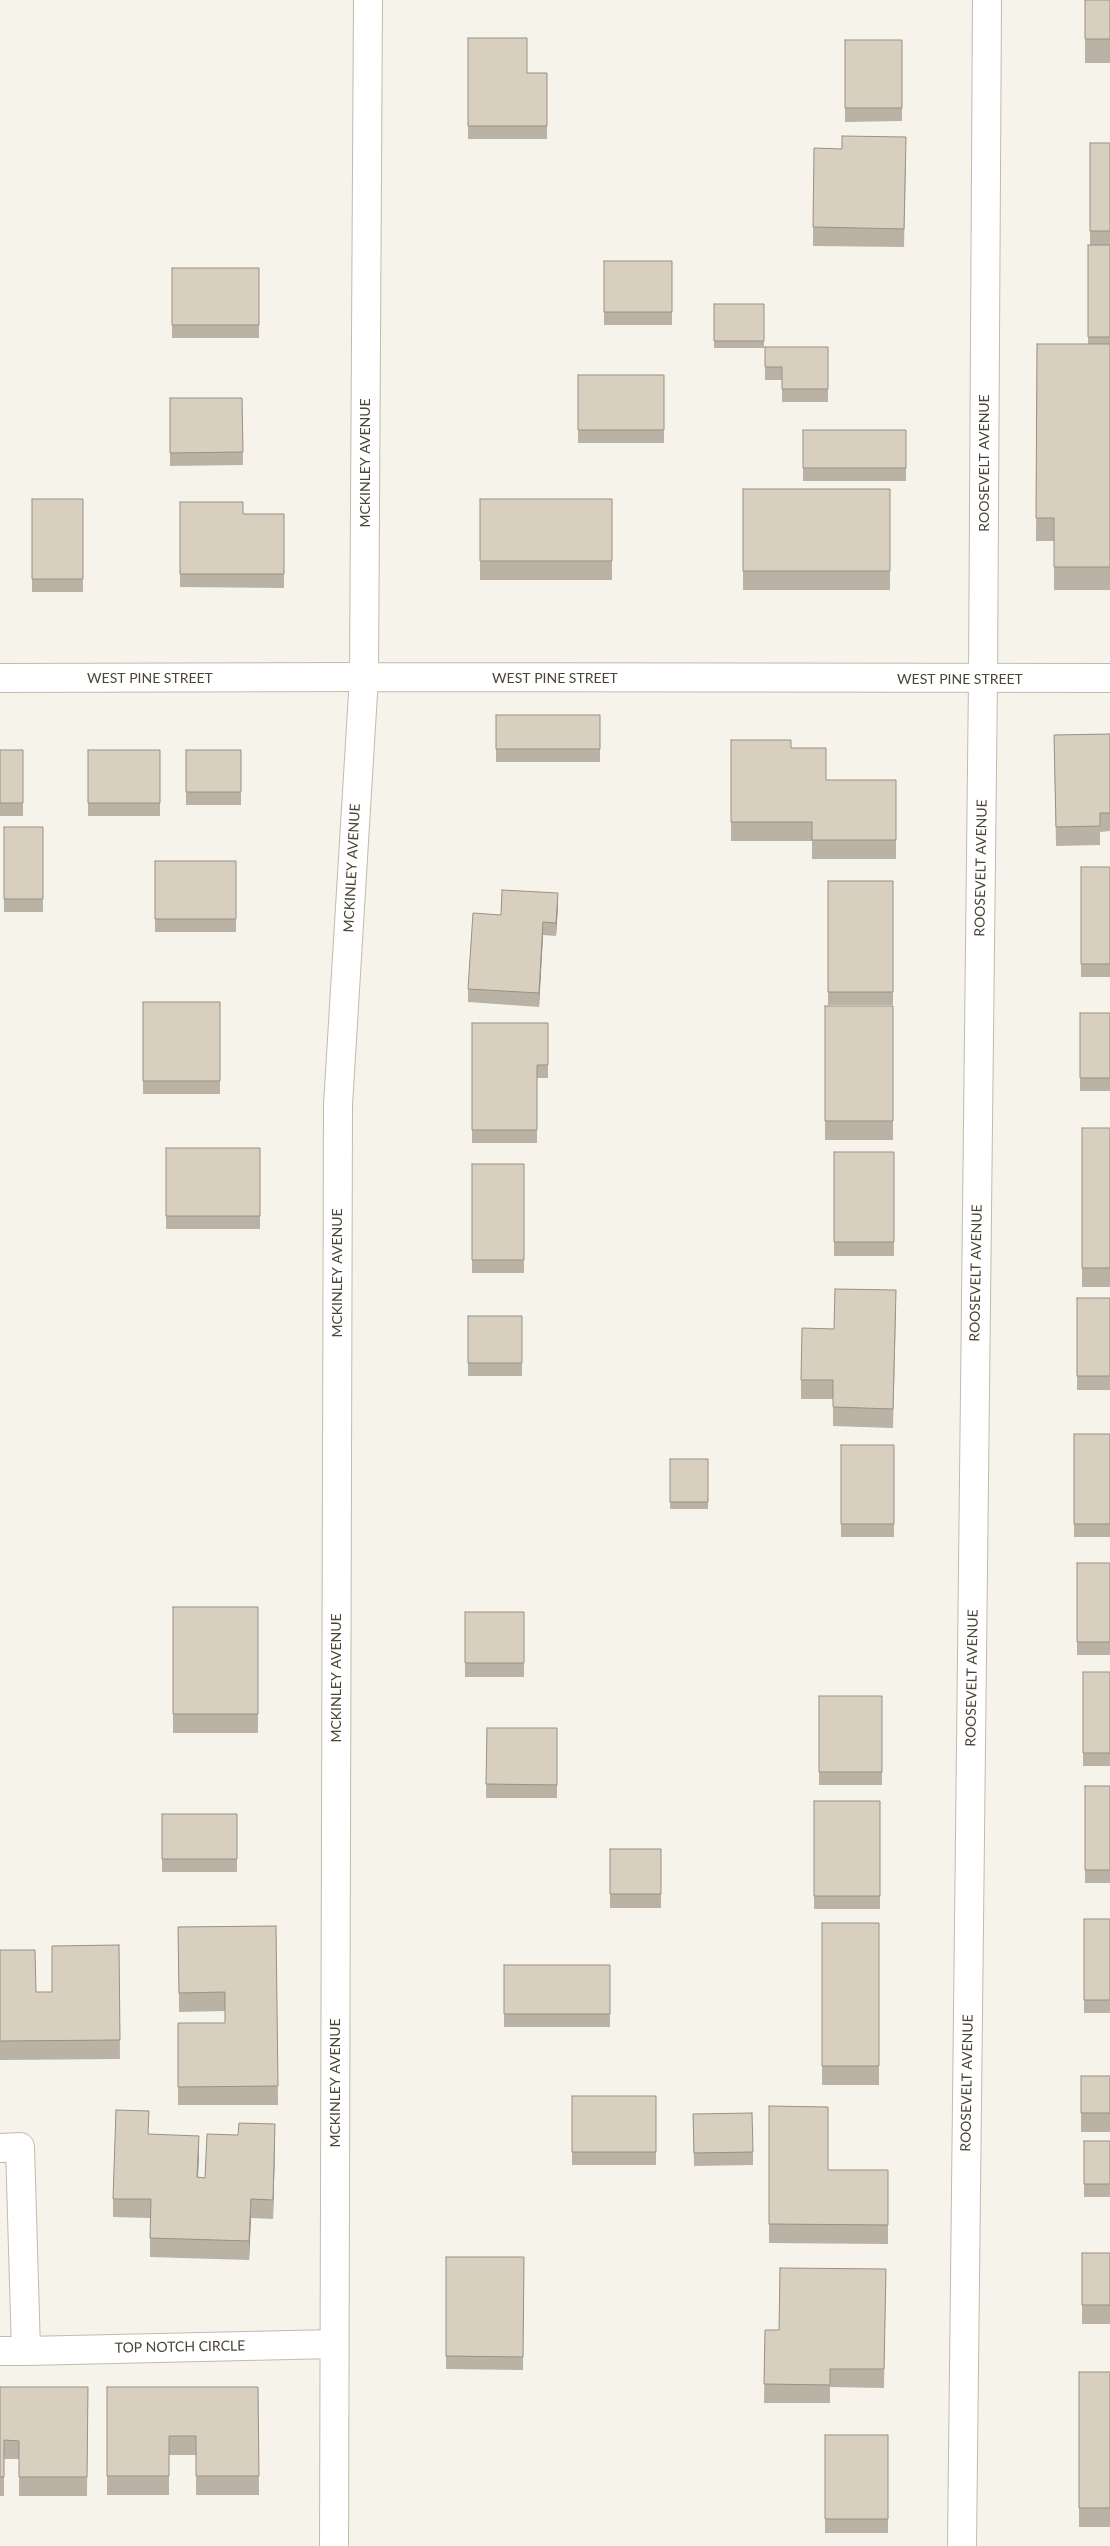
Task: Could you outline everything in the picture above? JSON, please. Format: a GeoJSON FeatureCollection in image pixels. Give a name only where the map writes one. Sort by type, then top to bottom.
{"type":"FeatureCollection","features":[{"type":"Feature","properties":{"kind":"street","name":"MCKINLEY AVENUE"},"geometry":{"type":"LineString","coordinates":[[334,2546],[338,1106],[364,677],[368,0]]}},
{"type":"Feature","properties":{"kind":"street","name":"ROOSEVELT AVENUE"},"geometry":{"type":"LineString","coordinates":[[962,2546],[983,679],[987,0]]}},
{"type":"Feature","properties":{"kind":"street","name":"WEST PINE STREET"},"geometry":{"type":"LineString","coordinates":[[0,678],[1110,678]]}},
{"type":"Feature","properties":{"kind":"street","name":"TOP NOTCH CIRCLE"},"geometry":{"type":"LineString","coordinates":[[0,2148],[20,2148],[13,2351],[334,2344]]}},
{"type":"Feature","properties":{"kind":"building"},"geometry":{"type":"Polygon","coordinates":[[[1085,0],[1110,0],[1110,39],[1085,39],[1085,0]]]}},
{"type":"Feature","properties":{"kind":"building"},"geometry":{"type":"Polygon","coordinates":[[[468,38],[527,38],[527,73],[547,73],[547,126],[468,126],[468,38]]]}},
{"type":"Feature","properties":{"kind":"building"},"geometry":{"type":"Polygon","coordinates":[[[845,40],[902,40],[902,108],[845,108],[845,40]]]}},
{"type":"Feature","properties":{"kind":"building"},"geometry":{"type":"Polygon","coordinates":[[[842,136],[906,137],[904,229],[813,227],[814,148],[842,149],[842,136]]]}},
{"type":"Feature","properties":{"kind":"building"},"geometry":{"type":"Polygon","coordinates":[[[1090,143],[1110,143],[1110,231],[1090,231],[1090,143]]]}},
{"type":"Feature","properties":{"kind":"building"},"geometry":{"type":"Polygon","coordinates":[[[1088,245],[1110,245],[1110,337],[1088,337],[1088,245]]]}},
{"type":"Feature","properties":{"kind":"building"},"geometry":{"type":"Polygon","coordinates":[[[604,261],[672,261],[672,312],[604,312],[604,261]]]}},
{"type":"Feature","properties":{"kind":"building"},"geometry":{"type":"Polygon","coordinates":[[[172,268],[259,268],[259,325],[172,325],[172,268]]]}},
{"type":"Feature","properties":{"kind":"building"},"geometry":{"type":"Polygon","coordinates":[[[714,304],[764,304],[764,341],[714,341],[714,304]]]}},
{"type":"Feature","properties":{"kind":"building"},"geometry":{"type":"Polygon","coordinates":[[[1037,344],[1110,344],[1110,567],[1054,567],[1054,518],[1036,518],[1037,344]]]}},
{"type":"Feature","properties":{"kind":"building"},"geometry":{"type":"Polygon","coordinates":[[[765,347],[828,347],[828,389],[782,389],[782,367],[765,367],[765,347]]]}},
{"type":"Feature","properties":{"kind":"building"},"geometry":{"type":"Polygon","coordinates":[[[578,375],[664,375],[664,430],[578,430],[578,375]]]}},
{"type":"Feature","properties":{"kind":"building"},"geometry":{"type":"Polygon","coordinates":[[[170,398],[242,398],[243,452],[170,453],[170,398]]]}},
{"type":"Feature","properties":{"kind":"building"},"geometry":{"type":"Polygon","coordinates":[[[803,430],[906,430],[906,468],[803,468],[803,430]]]}},
{"type":"Feature","properties":{"kind":"building"},"geometry":{"type":"Polygon","coordinates":[[[743,489],[890,489],[890,571],[743,571],[743,489]]]}},
{"type":"Feature","properties":{"kind":"building"},"geometry":{"type":"Polygon","coordinates":[[[32,499],[83,499],[83,579],[32,579],[32,499]]]}},
{"type":"Feature","properties":{"kind":"building"},"geometry":{"type":"Polygon","coordinates":[[[480,499],[612,499],[612,561],[480,561],[480,499]]]}},
{"type":"Feature","properties":{"kind":"building"},"geometry":{"type":"Polygon","coordinates":[[[180,502],[243,502],[243,514],[284,514],[284,574],[180,574],[180,502]]]}},
{"type":"Feature","properties":{"kind":"building"},"geometry":{"type":"Polygon","coordinates":[[[496,715],[600,715],[600,749],[496,749],[496,715]]]}},
{"type":"Feature","properties":{"kind":"building"},"geometry":{"type":"Polygon","coordinates":[[[1110,734],[1110,813],[1100,813],[1100,826],[1056,827],[1054,735],[1110,734]]]}},
{"type":"Feature","properties":{"kind":"building"},"geometry":{"type":"Polygon","coordinates":[[[731,740],[791,740],[791,748],[826,748],[826,780],[896,780],[896,840],[812,840],[812,822],[731,822],[731,740]]]}},
{"type":"Feature","properties":{"kind":"building"},"geometry":{"type":"Polygon","coordinates":[[[0,750],[23,750],[23,803],[0,803],[0,750]]]}},
{"type":"Feature","properties":{"kind":"building"},"geometry":{"type":"Polygon","coordinates":[[[88,750],[160,750],[160,803],[88,803],[88,750]]]}},
{"type":"Feature","properties":{"kind":"building"},"geometry":{"type":"Polygon","coordinates":[[[186,750],[241,750],[241,792],[186,792],[186,750]]]}},
{"type":"Feature","properties":{"kind":"building"},"geometry":{"type":"Polygon","coordinates":[[[4,827],[43,827],[43,899],[4,899],[4,827]]]}},
{"type":"Feature","properties":{"kind":"building"},"geometry":{"type":"Polygon","coordinates":[[[155,861],[236,861],[236,919],[155,919],[155,861]]]}},
{"type":"Feature","properties":{"kind":"building"},"geometry":{"type":"Polygon","coordinates":[[[1081,867],[1110,867],[1110,964],[1081,964],[1081,867]]]}},
{"type":"Feature","properties":{"kind":"building"},"geometry":{"type":"Polygon","coordinates":[[[828,881],[893,881],[893,992],[828,992],[828,881]]]}},
{"type":"Feature","properties":{"kind":"building"},"geometry":{"type":"Polygon","coordinates":[[[502,890],[558,893],[556,923],[543,922],[539,993],[468,989],[473,913],[501,915],[502,890]]]}},
{"type":"Feature","properties":{"kind":"building"},"geometry":{"type":"Polygon","coordinates":[[[143,1002],[220,1002],[220,1081],[143,1081],[143,1002]]]}},
{"type":"Feature","properties":{"kind":"building"},"geometry":{"type":"Polygon","coordinates":[[[825,1006],[893,1006],[893,1121],[825,1121],[825,1006]]]}},
{"type":"Feature","properties":{"kind":"building"},"geometry":{"type":"Polygon","coordinates":[[[1080,1013],[1110,1013],[1110,1078],[1080,1078],[1080,1013]]]}},
{"type":"Feature","properties":{"kind":"building"},"geometry":{"type":"Polygon","coordinates":[[[472,1023],[548,1023],[548,1065],[537,1065],[537,1130],[472,1130],[472,1023]]]}},
{"type":"Feature","properties":{"kind":"building"},"geometry":{"type":"Polygon","coordinates":[[[1082,1128],[1110,1128],[1110,1268],[1082,1268],[1082,1128]]]}},
{"type":"Feature","properties":{"kind":"building"},"geometry":{"type":"Polygon","coordinates":[[[166,1148],[260,1148],[260,1216],[166,1216],[166,1148]]]}},
{"type":"Feature","properties":{"kind":"building"},"geometry":{"type":"Polygon","coordinates":[[[834,1152],[894,1152],[894,1242],[834,1242],[834,1152]]]}},
{"type":"Feature","properties":{"kind":"building"},"geometry":{"type":"Polygon","coordinates":[[[472,1164],[524,1164],[524,1260],[472,1260],[472,1164]]]}},
{"type":"Feature","properties":{"kind":"building"},"geometry":{"type":"Polygon","coordinates":[[[835,1289],[896,1290],[893,1409],[833,1407],[833,1380],[801,1380],[802,1328],[834,1329],[835,1289]]]}},
{"type":"Feature","properties":{"kind":"building"},"geometry":{"type":"Polygon","coordinates":[[[1077,1298],[1110,1298],[1110,1376],[1077,1376],[1077,1298]]]}},
{"type":"Feature","properties":{"kind":"building"},"geometry":{"type":"Polygon","coordinates":[[[468,1316],[522,1316],[522,1363],[468,1363],[468,1316]]]}},
{"type":"Feature","properties":{"kind":"building"},"geometry":{"type":"Polygon","coordinates":[[[1074,1434],[1110,1434],[1110,1524],[1074,1524],[1074,1434]]]}},
{"type":"Feature","properties":{"kind":"building"},"geometry":{"type":"Polygon","coordinates":[[[841,1445],[894,1445],[894,1524],[841,1524],[841,1445]]]}},
{"type":"Feature","properties":{"kind":"building"},"geometry":{"type":"Polygon","coordinates":[[[670,1459],[708,1459],[708,1502],[670,1502],[670,1459]]]}},
{"type":"Feature","properties":{"kind":"building"},"geometry":{"type":"Polygon","coordinates":[[[1077,1563],[1110,1563],[1110,1642],[1077,1642],[1077,1563]]]}},
{"type":"Feature","properties":{"kind":"building"},"geometry":{"type":"Polygon","coordinates":[[[173,1607],[258,1607],[258,1714],[173,1714],[173,1607]]]}},
{"type":"Feature","properties":{"kind":"building"},"geometry":{"type":"Polygon","coordinates":[[[465,1612],[524,1612],[524,1663],[465,1663],[465,1612]]]}},
{"type":"Feature","properties":{"kind":"building"},"geometry":{"type":"Polygon","coordinates":[[[1083,1672],[1110,1672],[1110,1753],[1083,1753],[1083,1672]]]}},
{"type":"Feature","properties":{"kind":"building"},"geometry":{"type":"Polygon","coordinates":[[[819,1696],[882,1696],[882,1772],[819,1772],[819,1696]]]}},
{"type":"Feature","properties":{"kind":"building"},"geometry":{"type":"Polygon","coordinates":[[[487,1728],[557,1728],[557,1785],[486,1784],[487,1728]]]}},
{"type":"Feature","properties":{"kind":"building"},"geometry":{"type":"Polygon","coordinates":[[[1085,1786],[1110,1786],[1110,1870],[1085,1870],[1085,1786]]]}},
{"type":"Feature","properties":{"kind":"building"},"geometry":{"type":"Polygon","coordinates":[[[814,1801],[880,1801],[880,1896],[814,1896],[814,1801]]]}},
{"type":"Feature","properties":{"kind":"building"},"geometry":{"type":"Polygon","coordinates":[[[162,1814],[237,1814],[237,1859],[162,1859],[162,1814]]]}},
{"type":"Feature","properties":{"kind":"building"},"geometry":{"type":"Polygon","coordinates":[[[610,1849],[661,1849],[661,1894],[610,1894],[610,1849]]]}},
{"type":"Feature","properties":{"kind":"building"},"geometry":{"type":"Polygon","coordinates":[[[1084,1919],[1110,1919],[1110,2000],[1084,2000],[1084,1919]]]}},
{"type":"Feature","properties":{"kind":"building"},"geometry":{"type":"Polygon","coordinates":[[[822,1923],[879,1923],[879,2066],[822,2066],[822,1923]]]}},
{"type":"Feature","properties":{"kind":"building"},"geometry":{"type":"Polygon","coordinates":[[[276,1926],[278,2086],[178,2087],[178,2023],[225,2023],[225,1992],[179,1993],[178,1927],[276,1926]]]}},
{"type":"Feature","properties":{"kind":"building"},"geometry":{"type":"Polygon","coordinates":[[[119,1945],[120,2040],[0,2041],[0,1950],[35,1950],[36,1992],[52,1992],[52,1946],[119,1945]]]}},
{"type":"Feature","properties":{"kind":"building"},"geometry":{"type":"Polygon","coordinates":[[[504,1965],[610,1965],[610,2014],[504,2014],[504,1965]]]}},
{"type":"Feature","properties":{"kind":"building"},"geometry":{"type":"Polygon","coordinates":[[[1081,2076],[1110,2076],[1110,2113],[1081,2113],[1081,2076]]]}},
{"type":"Feature","properties":{"kind":"building"},"geometry":{"type":"Polygon","coordinates":[[[572,2096],[656,2096],[656,2152],[572,2152],[572,2096]]]}},
{"type":"Feature","properties":{"kind":"building"},"geometry":{"type":"Polygon","coordinates":[[[769,2106],[828,2107],[828,2170],[888,2170],[888,2225],[769,2224],[769,2106]]]}},
{"type":"Feature","properties":{"kind":"building"},"geometry":{"type":"Polygon","coordinates":[[[116,2110],[149,2111],[148,2134],[199,2136],[197,2177],[205,2178],[207,2134],[238,2135],[239,2123],[275,2124],[273,2200],[251,2199],[249,2241],[150,2238],[151,2199],[113,2199],[116,2110]]]}},
{"type":"Feature","properties":{"kind":"building"},"geometry":{"type":"Polygon","coordinates":[[[752,2113],[753,2152],[694,2153],[693,2114],[752,2113]]]}},
{"type":"Feature","properties":{"kind":"building"},"geometry":{"type":"Polygon","coordinates":[[[1084,2141],[1110,2141],[1110,2184],[1084,2184],[1084,2141]]]}},
{"type":"Feature","properties":{"kind":"building"},"geometry":{"type":"Polygon","coordinates":[[[1082,2253],[1110,2253],[1110,2305],[1082,2305],[1082,2253]]]}},
{"type":"Feature","properties":{"kind":"building"},"geometry":{"type":"Polygon","coordinates":[[[446,2257],[524,2257],[523,2357],[446,2356],[446,2257]]]}},
{"type":"Feature","properties":{"kind":"building"},"geometry":{"type":"Polygon","coordinates":[[[780,2268],[886,2269],[884,2369],[830,2369],[830,2385],[764,2384],[765,2330],[779,2330],[780,2268]]]}},
{"type":"Feature","properties":{"kind":"building"},"geometry":{"type":"Polygon","coordinates":[[[1079,2372],[1110,2372],[1110,2508],[1079,2508],[1079,2372]]]}},
{"type":"Feature","properties":{"kind":"building"},"geometry":{"type":"Polygon","coordinates":[[[0,2387],[88,2387],[87,2477],[19,2477],[19,2441],[4,2440],[4,2477],[0,2477],[0,2387]]]}},
{"type":"Feature","properties":{"kind":"building"},"geometry":{"type":"Polygon","coordinates":[[[107,2387],[258,2387],[259,2476],[196,2476],[196,2436],[169,2436],[169,2476],[107,2476],[107,2387]]]}},
{"type":"Feature","properties":{"kind":"building"},"geometry":{"type":"Polygon","coordinates":[[[825,2435],[888,2435],[888,2519],[825,2519],[825,2435]]]}}]}
